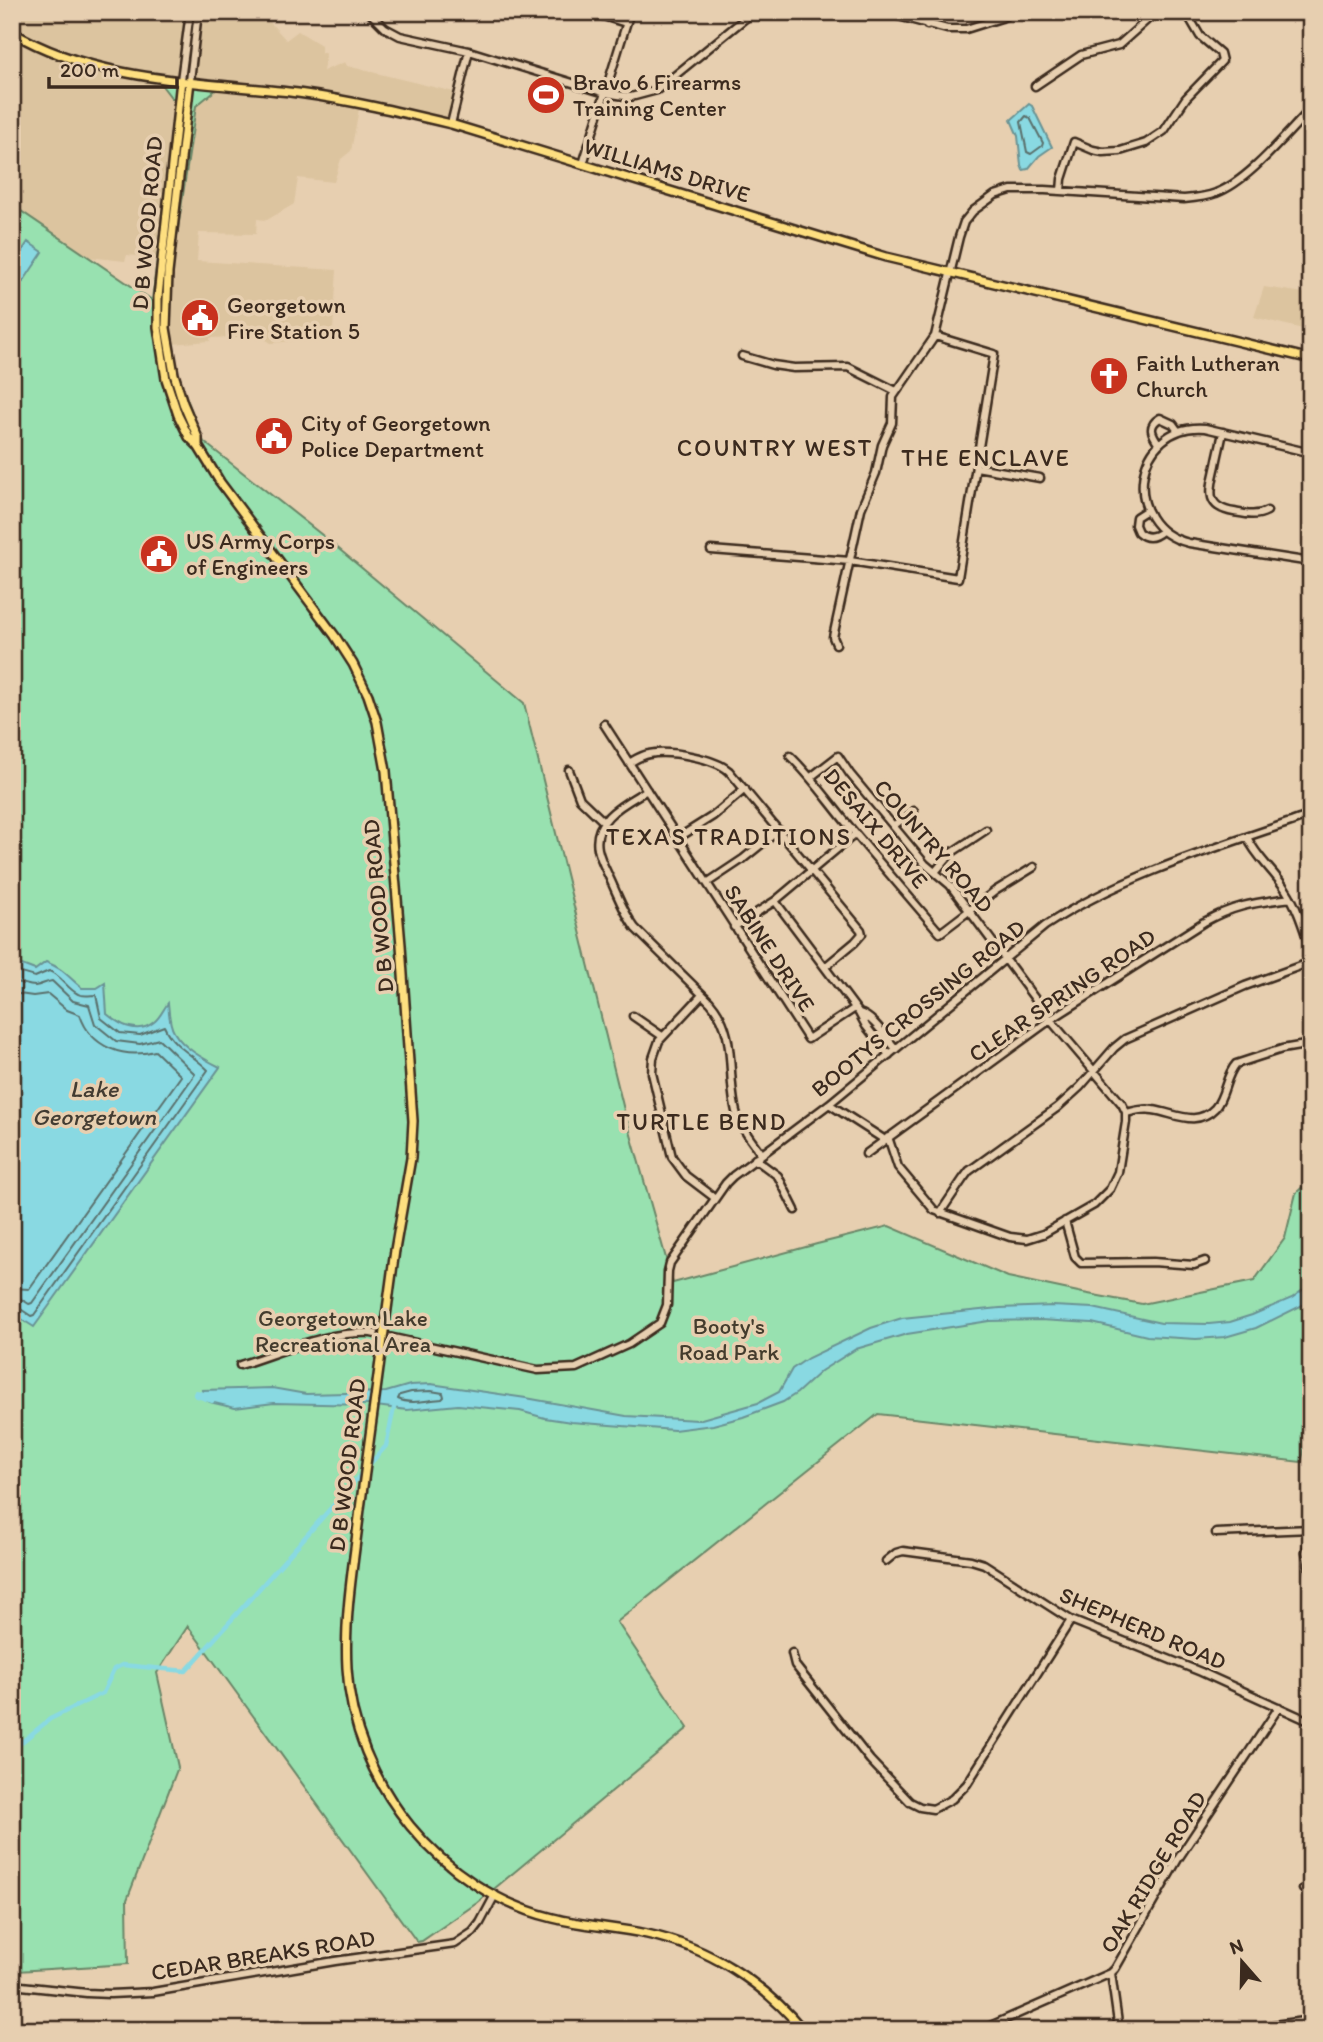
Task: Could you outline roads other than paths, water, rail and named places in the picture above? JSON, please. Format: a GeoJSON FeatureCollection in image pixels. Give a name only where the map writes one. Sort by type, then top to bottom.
{"type":"FeatureCollection","features":[{"type":"Feature","properties":{"kind":"main road","name":"WILLIAMS DRIVE"},"geometry":{"type":"LineString","coordinates":[[12,32],[46,49],[86,64],[123,73],[313,96],[412,114],[834,242],[1311,359]]}},
{"type":"Feature","properties":{"kind":"main road","name":"D B WOOD ROAD"},"geometry":{"type":"LineString","coordinates":[[181,80],[162,328],[175,393],[198,438],[198,446],[220,482],[354,664],[377,722],[386,771],[414,1121],[350,1599],[347,1669],[351,1699],[362,1741],[377,1776],[413,1830],[459,1873],[495,1895],[551,1918],[648,1934],[669,1939],[707,1955],[757,1984],[785,2008],[803,2030]]}},
{"type":"Feature","properties":{"kind":"main road","name":"D B WOOD ROAD"},"geometry":{"type":"LineString","coordinates":[[173,189],[190,81]]}},
{"type":"Feature","properties":{"kind":"street"},"geometry":{"type":"LineString","coordinates":[[181,80],[190,12]]}},
{"type":"Feature","properties":{"kind":"street"},"geometry":{"type":"LineString","coordinates":[[190,81],[198,12]]}},
{"type":"Feature","properties":{"kind":"street"},"geometry":{"type":"LineString","coordinates":[[590,12],[626,23]]}},
{"type":"Feature","properties":{"kind":"street"},"geometry":{"type":"LineString","coordinates":[[583,164],[630,12]]}},
{"type":"Feature","properties":{"kind":"street"},"geometry":{"type":"LineString","coordinates":[[372,13],[385,28],[400,36],[469,51],[605,93],[631,97],[657,90],[753,12]]}},
{"type":"Feature","properties":{"kind":"street"},"geometry":{"type":"LineString","coordinates":[[883,12],[947,29],[965,29],[1013,12]]}},
{"type":"Feature","properties":{"kind":"street"},"geometry":{"type":"LineString","coordinates":[[927,25],[930,12]]}},
{"type":"Feature","properties":{"kind":"street"},"geometry":{"type":"LineString","coordinates":[[1035,86],[1081,55],[1119,44],[1156,12]]}},
{"type":"Feature","properties":{"kind":"street"},"geometry":{"type":"LineString","coordinates":[[1062,191],[1062,179],[1073,142],[1103,152],[1120,151],[1146,143],[1164,131],[1186,98],[1222,61],[1220,53],[1200,36],[1186,12]]}},
{"type":"Feature","properties":{"kind":"street"},"geometry":{"type":"LineString","coordinates":[[450,124],[469,51]]}},
{"type":"Feature","properties":{"kind":"street"},"geometry":{"type":"LineString","coordinates":[[836,644],[833,637],[861,509],[876,473],[882,444],[892,423],[893,397],[935,336],[964,222],[981,204],[995,195],[1011,190],[1184,199],[1217,193],[1242,179],[1311,109]]}},
{"type":"Feature","properties":{"kind":"street"},"geometry":{"type":"LineString","coordinates":[[710,550],[850,561],[958,578],[994,354],[935,336]]}},
{"type":"Feature","properties":{"kind":"street"},"geometry":{"type":"LineString","coordinates":[[742,356],[795,368],[848,367],[897,391]]}},
{"type":"Feature","properties":{"kind":"street"},"geometry":{"type":"LineString","coordinates":[[1159,444],[1151,428],[1160,418],[1167,420],[1178,432]]}},
{"type":"Feature","properties":{"kind":"street"},"geometry":{"type":"LineString","coordinates":[[1311,453],[1199,427],[1168,436],[1159,444],[1149,458],[1143,479],[1143,497],[1147,510],[1155,524],[1170,536],[1184,542],[1311,562]]}},
{"type":"Feature","properties":{"kind":"street"},"geometry":{"type":"LineString","coordinates":[[1223,432],[1210,488],[1212,498],[1223,510],[1254,515],[1267,511]]}},
{"type":"Feature","properties":{"kind":"street"},"geometry":{"type":"LineString","coordinates":[[976,467],[1040,478]]}},
{"type":"Feature","properties":{"kind":"street"},"geometry":{"type":"LineString","coordinates":[[1147,510],[1136,517],[1138,532],[1154,537],[1162,530]]}},
{"type":"Feature","properties":{"kind":"street"},"geometry":{"type":"LineString","coordinates":[[1309,589],[1311,579]]}},
{"type":"Feature","properties":{"kind":"street","name":"SABINE DRIVE"},"geometry":{"type":"LineString","coordinates":[[604,724],[808,1039],[857,1010]]}},
{"type":"Feature","properties":{"kind":"street"},"geometry":{"type":"LineString","coordinates":[[629,763],[645,755],[657,753],[711,761],[723,766],[858,925],[862,934],[825,967]]}},
{"type":"Feature","properties":{"kind":"street","name":"DESAIX DRIVE"},"geometry":{"type":"LineString","coordinates":[[790,756],[811,777],[826,799],[940,933],[968,910],[1034,867]]}},
{"type":"Feature","properties":{"kind":"street","name":"COUNTRY ROAD"},"geometry":{"type":"LineString","coordinates":[[811,777],[838,756],[925,864],[950,885],[1050,1020],[1122,1104],[1126,1114]]}},
{"type":"Feature","properties":{"kind":"street"},"geometry":{"type":"LineString","coordinates":[[569,770],[580,800],[604,822]]}},
{"type":"Feature","properties":{"kind":"street"},"geometry":{"type":"LineString","coordinates":[[678,838],[713,816],[745,789]]}},
{"type":"Feature","properties":{"kind":"street"},"geometry":{"type":"LineString","coordinates":[[647,790],[613,812],[604,822],[597,839],[598,851],[630,922],[715,1008],[726,1028],[736,1114],[758,1156],[778,1176],[795,1210]]}},
{"type":"Feature","properties":{"kind":"street"},"geometry":{"type":"LineString","coordinates":[[893,826],[914,811]]}},
{"type":"Feature","properties":{"kind":"street","name":"BOOTYS CROSSING ROAD"},"geometry":{"type":"LineString","coordinates":[[240,1364],[330,1336],[360,1333],[371,1333],[538,1370],[565,1370],[589,1364],[629,1344],[660,1323],[667,1305],[670,1263],[715,1198],[733,1177],[830,1104],[1045,926],[1102,894],[1167,866],[1311,815]]}},
{"type":"Feature","properties":{"kind":"street"},"geometry":{"type":"LineString","coordinates":[[707,883],[742,860],[779,830]]}},
{"type":"Feature","properties":{"kind":"street"},"geometry":{"type":"LineString","coordinates":[[934,872],[951,853],[986,830]]}},
{"type":"Feature","properties":{"kind":"street"},"geometry":{"type":"LineString","coordinates":[[734,927],[775,901],[855,834]]}},
{"type":"Feature","properties":{"kind":"street"},"geometry":{"type":"LineString","coordinates":[[1247,837],[1291,898],[1311,950]]}},
{"type":"Feature","properties":{"kind":"street","name":"CLEAR SPRING ROAD"},"geometry":{"type":"LineString","coordinates":[[866,1154],[1050,1020],[1217,915],[1248,903],[1291,898]]}},
{"type":"Feature","properties":{"kind":"street"},"geometry":{"type":"LineString","coordinates":[[775,901],[889,1055]]}},
{"type":"Feature","properties":{"kind":"street"},"geometry":{"type":"LineString","coordinates":[[940,1213],[969,1171],[1058,1107],[1125,1039],[1245,986],[1311,962]]}},
{"type":"Feature","properties":{"kind":"street"},"geometry":{"type":"LineString","coordinates":[[848,999],[855,994]]}},
{"type":"Feature","properties":{"kind":"street"},"geometry":{"type":"LineString","coordinates":[[702,995],[662,1037],[654,1055],[652,1073],[672,1157],[686,1176],[715,1198]]}},
{"type":"Feature","properties":{"kind":"street"},"geometry":{"type":"LineString","coordinates":[[857,1010],[872,1021],[896,1049]]}},
{"type":"Feature","properties":{"kind":"street"},"geometry":{"type":"LineString","coordinates":[[633,1016],[662,1037]]}},
{"type":"Feature","properties":{"kind":"street"},"geometry":{"type":"LineString","coordinates":[[830,1104],[887,1139],[902,1174],[929,1206],[940,1213],[1020,1239],[1037,1236],[1094,1205],[1110,1189],[1118,1172],[1126,1114],[1151,1109],[1183,1119],[1201,1117],[1217,1105],[1237,1063],[1282,1049],[1311,1044]]}},
{"type":"Feature","properties":{"kind":"street"},"geometry":{"type":"LineString","coordinates":[[1065,1221],[1077,1261],[1083,1264],[1153,1262],[1194,1265],[1205,1261]]}},
{"type":"Feature","properties":{"kind":"street"},"geometry":{"type":"LineString","coordinates":[[1216,1533],[1311,1531],[1306,1552],[1311,1578]]}},
{"type":"Feature","properties":{"kind":"street","name":"SHEPHERD ROAD"},"geometry":{"type":"LineString","coordinates":[[886,1561],[903,1551],[978,1562],[1070,1620],[1202,1672],[1311,1722]]}},
{"type":"Feature","properties":{"kind":"street"},"geometry":{"type":"LineString","coordinates":[[792,1653],[795,1665],[870,1760],[910,1802],[919,1807],[933,1809],[952,1799],[967,1784],[1070,1620]]}},
{"type":"Feature","properties":{"kind":"street","name":"OAK RIDGE ROAD"},"geometry":{"type":"LineString","coordinates":[[981,2030],[1111,1973],[1178,1858],[1279,1707]]}},
{"type":"Feature","properties":{"kind":"street"},"geometry":{"type":"LineString","coordinates":[[1303,1889],[1311,1887]]}},
{"type":"Feature","properties":{"kind":"street","name":"CEDAR BREAKS ROAD"},"geometry":{"type":"LineString","coordinates":[[12,1985],[110,1994],[153,1992],[455,1944],[473,1932],[495,1895]]}},
{"type":"Feature","properties":{"kind":"street"},"geometry":{"type":"LineString","coordinates":[[1111,1973],[1119,2030]]}},
{"type":"Feature","properties":{"kind":"street"},"geometry":{"type":"LineString","coordinates":[[1235,2030],[1311,2020]]}},
{"type":"Feature","properties":{"kind":"water"},"geometry":{"type":"Polygon","coordinates":[[[1029,104],[1052,147],[1039,156],[1028,169],[1023,170],[1018,136],[1011,120],[1029,104]]]}},
{"type":"Feature","properties":{"kind":"water"},"geometry":{"type":"Polygon","coordinates":[[[28,242],[43,252],[23,282],[12,275],[12,266],[28,242]]]}},
{"type":"Feature","properties":{"kind":"water","name":"Lake Georgetown"},"geometry":{"type":"Polygon","coordinates":[[[46,962],[61,970],[82,988],[97,988],[105,983],[107,1014],[129,1027],[148,1026],[158,1018],[168,1003],[171,1025],[178,1038],[194,1052],[220,1067],[34,1327],[12,1313],[12,967],[22,965],[35,970],[46,962]]]}},
{"type":"Feature","properties":{"kind":"water"},"geometry":{"type":"Polygon","coordinates":[[[1311,1284],[1309,1302],[1256,1328],[1225,1337],[1196,1339],[1147,1336],[1092,1323],[1040,1320],[989,1321],[907,1334],[856,1349],[821,1371],[783,1402],[713,1425],[674,1430],[571,1422],[520,1411],[458,1405],[407,1410],[368,1405],[274,1403],[235,1408],[210,1402],[203,1398],[202,1390],[272,1388],[306,1394],[386,1392],[410,1385],[431,1384],[626,1416],[698,1420],[758,1403],[779,1392],[792,1369],[808,1358],[871,1328],[902,1318],[1000,1308],[1053,1306],[1093,1308],[1161,1323],[1209,1324],[1230,1322],[1252,1315],[1292,1298],[1311,1284]]]}},
{"type":"Feature","properties":{"kind":"waterway"},"geometry":{"type":"LineString","coordinates":[[197,1394],[212,1399]]}},
{"type":"Feature","properties":{"kind":"waterway"},"geometry":{"type":"LineString","coordinates":[[12,1750],[50,1719],[103,1693],[114,1669],[122,1665],[186,1671],[386,1446],[395,1403]]}},
{"type":"Feature","properties":{"kind":"place","name":"Bravo 6 Firearms Training Center"},"geometry":{"type":"Point","coordinates":[546,95]}},
{"type":"Feature","properties":{"kind":"place","name":"Georgetown Fire Station 5"},"geometry":{"type":"Point","coordinates":[200,318]}},
{"type":"Feature","properties":{"kind":"place","name":"Faith Lutheran Church"},"geometry":{"type":"Point","coordinates":[1109,376]}},
{"type":"Feature","properties":{"kind":"place","name":"City of Georgetown Police Department"},"geometry":{"type":"Point","coordinates":[274,436]}},
{"type":"Feature","properties":{"kind":"place","name":"US Army Corps of Engineers"},"geometry":{"type":"Point","coordinates":[159,554]}},
{"type":"Feature","properties":{"kind":"district","name":"COUNTRY WEST"},"geometry":{"type":"Point","coordinates":[775,448]}},
{"type":"Feature","properties":{"kind":"district","name":"THE ENCLAVE"},"geometry":{"type":"Point","coordinates":[986,458]}},
{"type":"Feature","properties":{"kind":"district","name":"TEXAS TRADITIONS"},"geometry":{"type":"Point","coordinates":[729,837]}},
{"type":"Feature","properties":{"kind":"district","name":"TURTLE BEND"},"geometry":{"type":"Point","coordinates":[702,1122]}},
{"type":"Feature","properties":{"kind":"park label","name":"Georgetown Lake Recreational Area"},"geometry":{"type":"Point","coordinates":[343,1331]}},
{"type":"Feature","properties":{"kind":"park label","name":"Booty's Road Park"},"geometry":{"type":"Point","coordinates":[729,1339]}}]}
